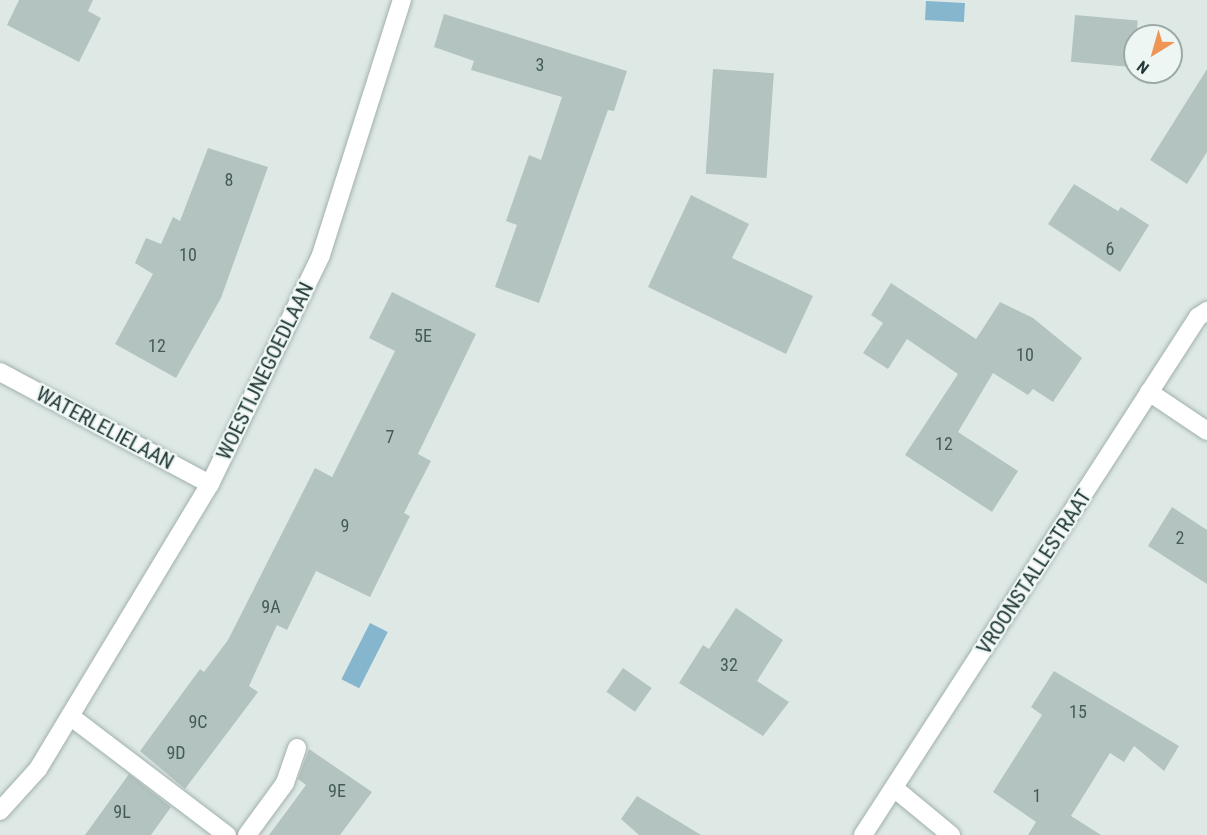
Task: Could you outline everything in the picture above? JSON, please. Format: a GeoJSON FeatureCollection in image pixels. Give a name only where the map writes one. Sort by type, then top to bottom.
{"type":"FeatureCollection","features":[{"type":"Feature","properties":{"kind":"street","name":"WOESTIJNEGOEDLAAN"},"geometry":{"type":"LineString","coordinates":[[0,811],[38,769],[210,484],[321,255],[402,0]]}},
{"type":"Feature","properties":{"kind":"street","name":"VROONSTALLESTRAAT"},"geometry":{"type":"LineString","coordinates":[[863,835],[1198,317],[1207,311]]}},
{"type":"Feature","properties":{"kind":"street","name":"WATERLELIELAAN"},"geometry":{"type":"LineString","coordinates":[[0,372],[210,484]]}},
{"type":"Feature","properties":{"kind":"street"},"geometry":{"type":"LineString","coordinates":[[1149,392],[1207,431]]}},
{"type":"Feature","properties":{"kind":"street"},"geometry":{"type":"LineString","coordinates":[[70,716],[227,835]]}},
{"type":"Feature","properties":{"kind":"street"},"geometry":{"type":"LineString","coordinates":[[247,835],[285,783],[297,748]]}},
{"type":"Feature","properties":{"kind":"street"},"geometry":{"type":"LineString","coordinates":[[894,788],[951,835]]}},
{"type":"Feature","properties":{"kind":"water"},"geometry":{"type":"Polygon","coordinates":[[[926,1],[965,3],[964,22],[925,20],[926,1]]]}},
{"type":"Feature","properties":{"kind":"water"},"geometry":{"type":"Polygon","coordinates":[[[370,623],[388,632],[359,688],[341,679],[370,623]]]}},
{"type":"Feature","properties":{"kind":"building"},"geometry":{"type":"Polygon","coordinates":[[[19,0],[93,0],[88,11],[101,18],[79,62],[7,25],[19,0]]]}},
{"type":"Feature","properties":{"kind":"building"},"geometry":{"type":"Polygon","coordinates":[[[444,14],[627,71],[614,111],[608,110],[539,303],[495,287],[517,225],[506,221],[529,155],[541,160],[562,97],[471,70],[474,61],[434,47],[444,14]]]}},
{"type":"Feature","properties":{"kind":"building"},"geometry":{"type":"Polygon","coordinates":[[[1075,15],[1138,20],[1137,24],[1123,24],[1123,66],[1071,62],[1075,15]]]}},
{"type":"Feature","properties":{"kind":"building"},"geometry":{"type":"Polygon","coordinates":[[[713,69],[774,73],[767,178],[706,174],[713,69]]]}},
{"type":"Feature","properties":{"kind":"building"},"geometry":{"type":"Polygon","coordinates":[[[1207,69],[1207,152],[1187,184],[1150,160],[1207,69]]]}},
{"type":"Feature","properties":{"kind":"building"},"geometry":{"type":"Polygon","coordinates":[[[208,148],[268,167],[221,298],[176,378],[115,344],[153,274],[135,263],[146,238],[161,244],[173,217],[180,221],[208,148]]]}},
{"type":"Feature","properties":{"kind":"building"},"geometry":{"type":"Polygon","coordinates":[[[1074,184],[1118,211],[1121,207],[1149,225],[1120,272],[1048,224],[1074,184]]]}},
{"type":"Feature","properties":{"kind":"building"},"geometry":{"type":"Polygon","coordinates":[[[691,195],[749,224],[732,258],[813,296],[786,354],[648,287],[691,195]]]}},
{"type":"Feature","properties":{"kind":"building"},"geometry":{"type":"Polygon","coordinates":[[[891,283],[976,339],[1000,302],[1033,318],[1082,358],[1053,402],[1033,389],[1028,395],[993,373],[958,432],[1018,471],[992,512],[905,455],[958,374],[907,339],[888,369],[863,353],[883,323],[871,315],[891,283]]]}},
{"type":"Feature","properties":{"kind":"building"},"geometry":{"type":"Polygon","coordinates":[[[392,292],[476,334],[418,454],[431,461],[404,513],[410,516],[370,597],[316,571],[287,630],[277,625],[249,686],[258,692],[185,789],[140,751],[200,669],[204,672],[228,640],[315,468],[332,477],[395,351],[369,338],[392,292]]]}},
{"type":"Feature","properties":{"kind":"building"},"geometry":{"type":"Polygon","coordinates":[[[1172,507],[1207,530],[1207,584],[1148,546],[1172,507]]]}},
{"type":"Feature","properties":{"kind":"building"},"geometry":{"type":"Polygon","coordinates":[[[736,608],[783,640],[757,681],[789,702],[763,736],[679,683],[703,645],[709,649],[736,608]]]}},
{"type":"Feature","properties":{"kind":"building"},"geometry":{"type":"Polygon","coordinates":[[[623,668],[652,688],[635,712],[606,692],[623,668]]]}},
{"type":"Feature","properties":{"kind":"building"},"geometry":{"type":"Polygon","coordinates":[[[1054,671],[1179,746],[1164,771],[1134,746],[1124,762],[1110,753],[1071,816],[1101,835],[1028,835],[1036,822],[993,792],[1042,715],[1031,707],[1054,671]]]}},
{"type":"Feature","properties":{"kind":"building"},"geometry":{"type":"Polygon","coordinates":[[[309,749],[372,792],[340,835],[269,835],[306,785],[298,779],[309,749]]]}},
{"type":"Feature","properties":{"kind":"building"},"geometry":{"type":"Polygon","coordinates":[[[129,774],[171,807],[151,835],[85,835],[129,774]]]}},
{"type":"Feature","properties":{"kind":"building"},"geometry":{"type":"Polygon","coordinates":[[[637,796],[701,835],[639,835],[621,819],[637,796]]]}}]}
